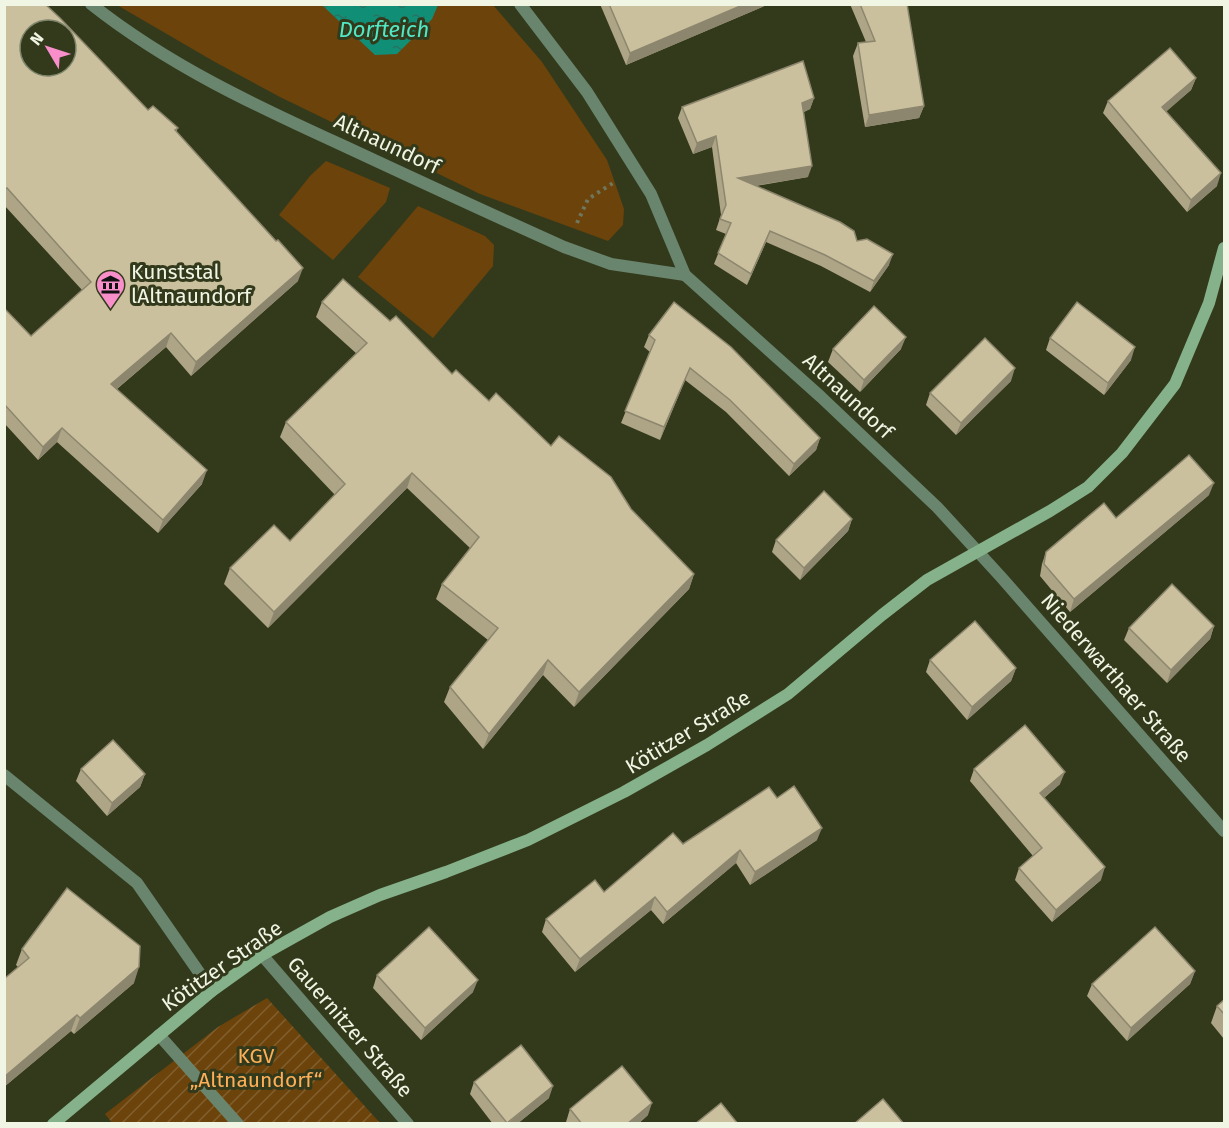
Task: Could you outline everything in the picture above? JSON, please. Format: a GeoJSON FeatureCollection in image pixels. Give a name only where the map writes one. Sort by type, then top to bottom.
{"type":"FeatureCollection","features":[{"type":"Feature","properties":{"kind":"street","name":"Altnaundorf"},"geometry":{"type":"LineString","coordinates":[[91,4],[118,26],[241,99],[564,247],[611,264],[685,275]]}},
{"type":"Feature","properties":{"kind":"street","name":"Altnaundorf"},"geometry":{"type":"LineString","coordinates":[[520,4],[587,92],[651,194],[685,275],[830,405],[937,507],[978,551]]}},
{"type":"Feature","properties":{"kind":"street","name":"Kötitzer Straße"},"geometry":{"type":"LineString","coordinates":[[53,1124],[212,991],[262,955],[330,917],[370,899],[528,840],[624,792],[707,745],[788,694],[927,580],[1088,487],[1122,453],[1175,384],[1209,303],[1224,248]]}},
{"type":"Feature","properties":{"kind":"street","name":"Niederwarthaer Straße"},"geometry":{"type":"LineString","coordinates":[[978,551],[1224,831]]}},
{"type":"Feature","properties":{"kind":"street"},"geometry":{"type":"LineString","coordinates":[[4,775],[137,883],[212,991]]}},
{"type":"Feature","properties":{"kind":"street","name":"Gauernitzer Straße"},"geometry":{"type":"LineString","coordinates":[[262,955],[408,1124]]}},
{"type":"Feature","properties":{"kind":"street"},"geometry":{"type":"LineString","coordinates":[[159,1035],[238,1124]]}},
{"type":"Feature","properties":{"kind":"path"},"geometry":{"type":"LineString","coordinates":[[564,247],[588,199],[635,168]]}},
{"type":"Feature","properties":{"kind":"green space"},"geometry":{"type":"Polygon","coordinates":[[[117,5],[493,5],[542,62],[607,160],[624,209],[623,225],[608,241],[480,194],[280,97],[117,5]]]}},
{"type":"Feature","properties":{"kind":"green space"},"geometry":{"type":"Polygon","coordinates":[[[326,161],[390,188],[386,202],[333,260],[279,215],[310,176],[326,161]]]}},
{"type":"Feature","properties":{"kind":"green space"},"geometry":{"type":"Polygon","coordinates":[[[418,206],[485,236],[494,245],[493,266],[433,338],[358,277],[418,206]]]}},
{"type":"Feature","properties":{"kind":"green space","name":"KGV „Altnaundorf“"},"geometry":{"type":"Polygon","coordinates":[[[267,998],[380,1123],[113,1124],[105,1114],[218,1027],[267,998]]]}},
{"type":"Feature","properties":{"kind":"water","name":"Dorfteich"},"geometry":{"type":"Polygon","coordinates":[[[322,5],[438,5],[432,19],[397,54],[375,55],[322,5]]]}},
{"type":"Feature","properties":{"kind":"building"},"geometry":{"type":"Polygon","coordinates":[[[4,4],[45,4],[60,18],[18,18],[18,78],[78,78],[78,37],[148,110],[153,106],[178,128],[175,130],[303,268],[196,362],[171,333],[111,384],[207,470],[163,520],[62,428],[43,447],[4,404],[4,308],[31,336],[91,282],[7,188],[4,190],[4,4]]]}},
{"type":"Feature","properties":{"kind":"building"},"geometry":{"type":"Polygon","coordinates":[[[609,4],[745,4],[630,53],[609,4]]]}},
{"type":"Feature","properties":{"kind":"building"},"geometry":{"type":"Polygon","coordinates":[[[860,4],[907,4],[924,106],[869,115],[858,43],[875,41],[860,4]]]}},
{"type":"Feature","properties":{"kind":"building"},"geometry":{"type":"Polygon","coordinates":[[[1170,48],[1196,78],[1162,107],[1221,173],[1191,200],[1108,101],[1170,48]]]}},
{"type":"Feature","properties":{"kind":"building"},"geometry":{"type":"Polygon","coordinates":[[[803,61],[814,98],[802,103],[812,166],[738,178],[840,222],[854,231],[857,241],[867,239],[893,254],[874,281],[825,255],[770,231],[751,274],[718,253],[731,223],[720,219],[726,205],[716,136],[697,143],[682,107],[803,61]]]}},
{"type":"Feature","properties":{"kind":"building"},"geometry":{"type":"Polygon","coordinates":[[[343,279],[390,321],[396,316],[452,374],[456,370],[489,401],[496,393],[551,446],[559,436],[611,477],[631,509],[694,574],[579,692],[548,660],[489,734],[450,687],[498,628],[442,584],[479,537],[412,473],[274,612],[230,568],[274,525],[290,541],[345,484],[286,422],[367,343],[322,302],[343,279]]]}},
{"type":"Feature","properties":{"kind":"building"},"geometry":{"type":"Polygon","coordinates":[[[674,302],[731,347],[820,438],[794,464],[730,400],[690,368],[664,427],[625,411],[655,340],[649,335],[674,302]]]}},
{"type":"Feature","properties":{"kind":"building"},"geometry":{"type":"Polygon","coordinates":[[[1077,302],[1135,347],[1108,383],[1050,338],[1077,302]]]}},
{"type":"Feature","properties":{"kind":"building"},"geometry":{"type":"Polygon","coordinates":[[[874,306],[906,337],[864,380],[833,349],[874,306]]]}},
{"type":"Feature","properties":{"kind":"building"},"geometry":{"type":"Polygon","coordinates":[[[985,338],[1015,368],[961,423],[930,393],[985,338]]]}},
{"type":"Feature","properties":{"kind":"building"},"geometry":{"type":"Polygon","coordinates":[[[1189,455],[1214,483],[1074,599],[1044,564],[1046,552],[1104,503],[1116,518],[1189,455]]]}},
{"type":"Feature","properties":{"kind":"building"},"geometry":{"type":"Polygon","coordinates":[[[824,491],[852,519],[804,568],[776,540],[824,491]]]}},
{"type":"Feature","properties":{"kind":"building"},"geometry":{"type":"Polygon","coordinates":[[[1172,584],[1214,626],[1171,670],[1129,628],[1172,584]]]}},
{"type":"Feature","properties":{"kind":"building"},"geometry":{"type":"Polygon","coordinates":[[[975,621],[1016,668],[972,707],[930,660],[975,621]]]}},
{"type":"Feature","properties":{"kind":"building"},"geometry":{"type":"Polygon","coordinates":[[[1025,725],[1065,772],[1040,793],[1105,867],[1056,910],[1019,868],[1042,848],[974,769],[1025,725]]]}},
{"type":"Feature","properties":{"kind":"building"},"geometry":{"type":"Polygon","coordinates":[[[113,740],[145,774],[112,803],[81,769],[113,740]]]}},
{"type":"Feature","properties":{"kind":"building"},"geometry":{"type":"Polygon","coordinates":[[[794,786],[822,828],[755,872],[740,850],[667,912],[655,897],[580,959],[546,919],[595,880],[604,892],[673,833],[683,844],[769,787],[777,798],[794,786]]]}},
{"type":"Feature","properties":{"kind":"building"},"geometry":{"type":"Polygon","coordinates":[[[67,888],[140,946],[139,967],[80,1018],[77,1015],[4,1077],[4,979],[29,958],[22,949],[67,888]]]}},
{"type":"Feature","properties":{"kind":"building"},"geometry":{"type":"Polygon","coordinates":[[[429,927],[478,980],[425,1028],[377,975],[429,927]]]}},
{"type":"Feature","properties":{"kind":"building"},"geometry":{"type":"Polygon","coordinates":[[[1155,927],[1195,971],[1131,1028],[1092,984],[1155,927]]]}},
{"type":"Feature","properties":{"kind":"building"},"geometry":{"type":"Polygon","coordinates":[[[1224,1000],[1224,1014],[1217,1006],[1224,1000]]]}},
{"type":"Feature","properties":{"kind":"building"},"geometry":{"type":"Polygon","coordinates":[[[521,1045],[553,1086],[507,1123],[474,1082],[521,1045]]]}},
{"type":"Feature","properties":{"kind":"building"},"geometry":{"type":"Polygon","coordinates":[[[622,1066],[652,1103],[627,1124],[582,1124],[570,1109],[622,1066]]]}},
{"type":"Feature","properties":{"kind":"building"},"geometry":{"type":"Polygon","coordinates":[[[883,1099],[904,1124],[854,1124],[883,1099]]]}},
{"type":"Feature","properties":{"kind":"building"},"geometry":{"type":"Polygon","coordinates":[[[721,1103],[738,1124],[695,1124],[721,1103]]]}},
{"type":"Feature","properties":{"kind":"place","name":"Kunststal lAltnaundorf"},"geometry":{"type":"Point","coordinates":[110,310]}}]}
